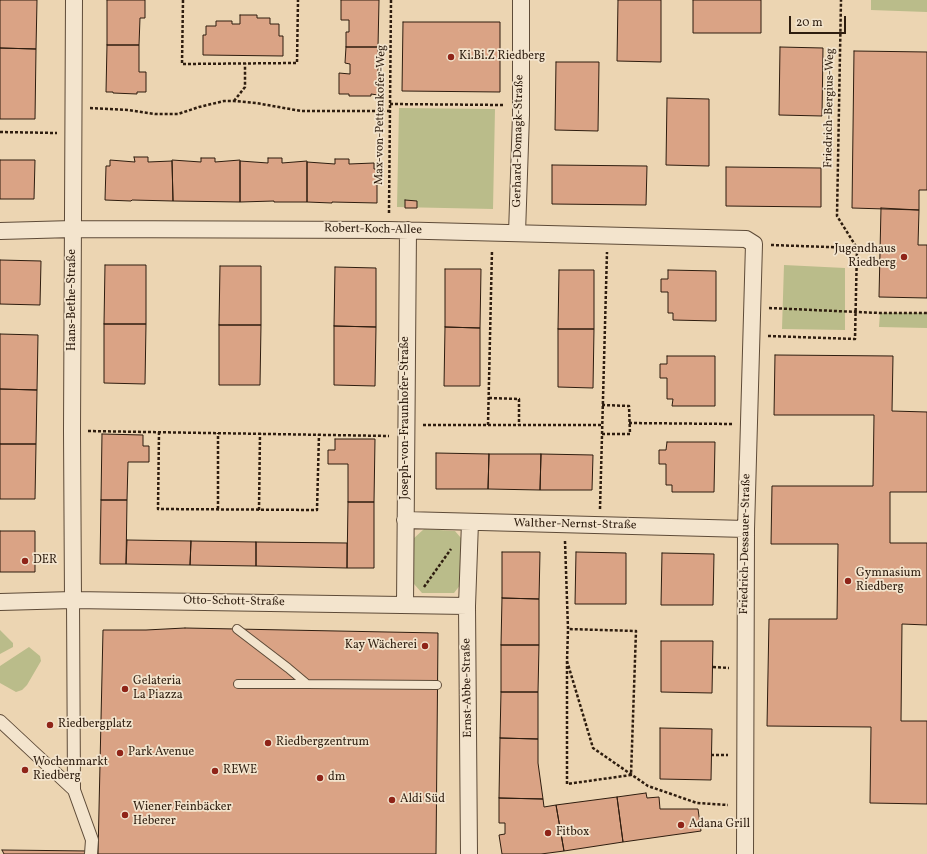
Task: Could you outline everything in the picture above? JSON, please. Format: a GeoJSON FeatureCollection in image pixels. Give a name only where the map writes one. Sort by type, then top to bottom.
{"type":"FeatureCollection","features":[{"type":"Feature","properties":{"kind":"street","name":"Hans-Bethe-Straße"},"geometry":{"type":"LineString","coordinates":[[73,600],[72,431],[74,0]]}},
{"type":"Feature","properties":{"kind":"street","name":"Gerhard-Domagk-Straße"},"geometry":{"type":"LineString","coordinates":[[517,233],[521,106],[521,0]]}},
{"type":"Feature","properties":{"kind":"street","name":"Robert-Koch-Allee"},"geometry":{"type":"LineString","coordinates":[[0,230],[408,230],[750,242]]}},
{"type":"Feature","properties":{"kind":"street","name":"Joseph-von-Fraunhofer-Straße"},"geometry":{"type":"LineString","coordinates":[[408,230],[405,520],[408,605]]}},
{"type":"Feature","properties":{"kind":"street","name":"Friedrich-Dessauer-Straße"},"geometry":{"type":"LineString","coordinates":[[745,854],[746,529],[748,424],[752,336],[750,242]]}},
{"type":"Feature","properties":{"kind":"street","name":"Walther-Nernst-Straße"},"geometry":{"type":"LineString","coordinates":[[405,520],[746,529]]}},
{"type":"Feature","properties":{"kind":"street","name":"Ernst-Abbe-Straße"},"geometry":{"type":"LineString","coordinates":[[469,854],[467,606],[470,522]]}},
{"type":"Feature","properties":{"kind":"street","name":"Otto-Schott-Straße"},"geometry":{"type":"LineString","coordinates":[[0,602],[73,600],[467,606]]}},
{"type":"Feature","properties":{"kind":"street"},"geometry":{"type":"LineString","coordinates":[[73,600],[74,790],[92,840],[91,854]]}},
{"type":"Feature","properties":{"kind":"street"},"geometry":{"type":"LineString","coordinates":[[0,721],[74,790]]}},
{"type":"Feature","properties":{"kind":"lane"},"geometry":{"type":"LineString","coordinates":[[237,629],[307,684]]}},
{"type":"Feature","properties":{"kind":"lane"},"geometry":{"type":"LineString","coordinates":[[238,684],[438,686]]}},
{"type":"Feature","properties":{"kind":"path"},"geometry":{"type":"LineString","coordinates":[[183,0],[182,64],[297,63],[298,0]]}},
{"type":"Feature","properties":{"kind":"path","name":"Max-von-Pettenkofer-Weg"},"geometry":{"type":"LineString","coordinates":[[389,230],[391,0]]}},
{"type":"Feature","properties":{"kind":"path","name":"Friedrich-Bergius-Weg"},"geometry":{"type":"LineString","coordinates":[[841,0],[837,216],[857,248]]}},
{"type":"Feature","properties":{"kind":"path"},"geometry":{"type":"LineString","coordinates":[[234,101],[245,87],[244,64]]}},
{"type":"Feature","properties":{"kind":"path"},"geometry":{"type":"LineString","coordinates":[[93,108],[121,109],[154,114],[178,114],[224,101],[234,101],[256,103],[302,111],[390,111]]}},
{"type":"Feature","properties":{"kind":"path"},"geometry":{"type":"LineString","coordinates":[[390,104],[521,106]]}},
{"type":"Feature","properties":{"kind":"path"},"geometry":{"type":"LineString","coordinates":[[0,132],[74,133]]}},
{"type":"Feature","properties":{"kind":"path"},"geometry":{"type":"LineString","coordinates":[[488,425],[493,233]]}},
{"type":"Feature","properties":{"kind":"path"},"geometry":{"type":"LineString","coordinates":[[599,525],[607,236]]}},
{"type":"Feature","properties":{"kind":"path"},"geometry":{"type":"LineString","coordinates":[[750,242],[857,248],[855,339],[752,336]]}},
{"type":"Feature","properties":{"kind":"path"},"geometry":{"type":"LineString","coordinates":[[752,308],[855,313],[927,313]]}},
{"type":"Feature","properties":{"kind":"path"},"geometry":{"type":"LineString","coordinates":[[489,398],[519,399],[519,425]]}},
{"type":"Feature","properties":{"kind":"path"},"geometry":{"type":"LineString","coordinates":[[602,405],[629,406],[630,423],[630,434],[602,434]]}},
{"type":"Feature","properties":{"kind":"path"},"geometry":{"type":"LineString","coordinates":[[630,423],[748,424]]}},
{"type":"Feature","properties":{"kind":"path"},"geometry":{"type":"LineString","coordinates":[[72,431],[319,434],[406,431],[488,425],[602,425]]}},
{"type":"Feature","properties":{"kind":"path"},"geometry":{"type":"LineString","coordinates":[[159,432],[158,509],[218,510],[317,510],[319,434]]}},
{"type":"Feature","properties":{"kind":"path"},"geometry":{"type":"LineString","coordinates":[[218,433],[218,510]]}},
{"type":"Feature","properties":{"kind":"path"},"geometry":{"type":"LineString","coordinates":[[258,510],[260,434]]}},
{"type":"Feature","properties":{"kind":"path"},"geometry":{"type":"LineString","coordinates":[[564,524],[568,629],[567,784],[631,775]]}},
{"type":"Feature","properties":{"kind":"path"},"geometry":{"type":"LineString","coordinates":[[408,605],[452,548]]}},
{"type":"Feature","properties":{"kind":"path"},"geometry":{"type":"LineString","coordinates":[[568,629],[636,631],[631,775]]}},
{"type":"Feature","properties":{"kind":"path"},"geometry":{"type":"LineString","coordinates":[[567,661],[593,748],[648,786],[697,803],[744,806]]}},
{"type":"Feature","properties":{"kind":"green space"},"geometry":{"type":"Polygon","coordinates":[[[871,0],[927,0],[927,12],[871,10],[871,0]]]}},
{"type":"Feature","properties":{"kind":"green space"},"geometry":{"type":"Polygon","coordinates":[[[399,108],[495,109],[493,209],[397,207],[399,108]]]}},
{"type":"Feature","properties":{"kind":"green space"},"geometry":{"type":"Polygon","coordinates":[[[784,265],[845,268],[845,330],[782,329],[784,265]]]}},
{"type":"Feature","properties":{"kind":"green space"},"geometry":{"type":"Polygon","coordinates":[[[880,313],[927,313],[927,328],[879,327],[880,313]]]}},
{"type":"Feature","properties":{"kind":"green space"},"geometry":{"type":"Polygon","coordinates":[[[424,529],[455,531],[461,538],[461,584],[454,593],[422,593],[414,584],[413,539],[424,529]]]}},
{"type":"Feature","properties":{"kind":"green space"},"geometry":{"type":"Polygon","coordinates":[[[0,630],[13,643],[13,647],[0,654],[0,630]]]}},
{"type":"Feature","properties":{"kind":"green space"},"geometry":{"type":"Polygon","coordinates":[[[29,647],[40,656],[41,661],[27,685],[22,690],[16,692],[0,683],[0,666],[29,647]]]}},
{"type":"Feature","properties":{"kind":"building"},"geometry":{"type":"Polygon","coordinates":[[[0,0],[37,0],[36,49],[0,48],[0,0]]]}},
{"type":"Feature","properties":{"kind":"building"},"geometry":{"type":"Polygon","coordinates":[[[107,0],[145,0],[145,18],[140,18],[139,45],[107,45],[107,0]]]}},
{"type":"Feature","properties":{"kind":"building"},"geometry":{"type":"Polygon","coordinates":[[[341,0],[379,0],[378,47],[346,47],[346,32],[349,32],[349,20],[341,20],[341,0]]]}},
{"type":"Feature","properties":{"kind":"building"},"geometry":{"type":"Polygon","coordinates":[[[618,0],[661,0],[661,62],[617,61],[618,0]]]}},
{"type":"Feature","properties":{"kind":"building"},"geometry":{"type":"Polygon","coordinates":[[[693,0],[761,0],[761,33],[693,33],[693,0]]]}},
{"type":"Feature","properties":{"kind":"building"},"geometry":{"type":"Polygon","coordinates":[[[240,15],[257,15],[257,18],[270,18],[270,24],[279,24],[279,36],[283,36],[283,56],[203,55],[203,35],[206,35],[206,26],[216,26],[216,21],[232,21],[232,24],[240,24],[240,15]]]}},
{"type":"Feature","properties":{"kind":"building","name":"Ki.Bi.Z Riedberg"},"geometry":{"type":"Polygon","coordinates":[[[403,22],[500,22],[500,92],[402,91],[403,22]]]}},
{"type":"Feature","properties":{"kind":"building"},"geometry":{"type":"Polygon","coordinates":[[[107,45],[139,45],[139,72],[146,72],[146,92],[137,92],[137,94],[106,92],[107,45]]]}},
{"type":"Feature","properties":{"kind":"building"},"geometry":{"type":"Polygon","coordinates":[[[346,47],[378,47],[378,95],[371,94],[371,96],[349,96],[349,94],[339,94],[339,73],[350,74],[350,64],[345,63],[346,47]]]}},
{"type":"Feature","properties":{"kind":"building"},"geometry":{"type":"Polygon","coordinates":[[[780,47],[823,48],[822,116],[779,115],[780,47]]]}},
{"type":"Feature","properties":{"kind":"building"},"geometry":{"type":"Polygon","coordinates":[[[0,48],[36,49],[35,119],[0,119],[0,48]]]}},
{"type":"Feature","properties":{"kind":"building"},"geometry":{"type":"Polygon","coordinates":[[[854,51],[927,52],[927,190],[919,190],[919,210],[852,208],[854,51]]]}},
{"type":"Feature","properties":{"kind":"building"},"geometry":{"type":"Polygon","coordinates":[[[556,62],[599,62],[598,131],[555,130],[556,62]]]}},
{"type":"Feature","properties":{"kind":"building"},"geometry":{"type":"Polygon","coordinates":[[[667,98],[709,99],[709,166],[666,165],[667,98]]]}},
{"type":"Feature","properties":{"kind":"building"},"geometry":{"type":"Polygon","coordinates":[[[134,157],[148,157],[148,162],[172,161],[173,201],[105,200],[106,166],[110,166],[110,160],[135,162],[134,157]]]}},
{"type":"Feature","properties":{"kind":"building"},"geometry":{"type":"Polygon","coordinates":[[[201,158],[215,158],[215,162],[240,160],[240,202],[173,201],[172,160],[201,162],[201,158]]]}},
{"type":"Feature","properties":{"kind":"building"},"geometry":{"type":"Polygon","coordinates":[[[268,158],[282,158],[282,163],[307,161],[307,202],[240,202],[240,161],[268,163],[268,158]]]}},
{"type":"Feature","properties":{"kind":"building"},"geometry":{"type":"Polygon","coordinates":[[[335,159],[349,159],[349,164],[374,163],[374,169],[377,169],[377,203],[307,202],[307,162],[335,164],[335,159]]]}},
{"type":"Feature","properties":{"kind":"building"},"geometry":{"type":"Polygon","coordinates":[[[0,160],[35,160],[34,199],[0,199],[0,160]]]}},
{"type":"Feature","properties":{"kind":"building"},"geometry":{"type":"Polygon","coordinates":[[[552,165],[647,166],[646,205],[552,204],[552,165]]]}},
{"type":"Feature","properties":{"kind":"building"},"geometry":{"type":"Polygon","coordinates":[[[726,167],[821,168],[821,207],[726,206],[726,167]]]}},
{"type":"Feature","properties":{"kind":"building"},"geometry":{"type":"Polygon","coordinates":[[[405,200],[417,201],[417,208],[405,208],[405,200]]]}},
{"type":"Feature","properties":{"kind":"building","name":"Jugendhaus Riedberg"},"geometry":{"type":"Polygon","coordinates":[[[881,208],[919,210],[918,245],[927,245],[927,298],[879,297],[881,208]]]}},
{"type":"Feature","properties":{"kind":"building"},"geometry":{"type":"Polygon","coordinates":[[[0,260],[41,261],[40,305],[0,304],[0,260]]]}},
{"type":"Feature","properties":{"kind":"building"},"geometry":{"type":"Polygon","coordinates":[[[105,265],[146,265],[146,324],[104,324],[105,265]]]}},
{"type":"Feature","properties":{"kind":"building"},"geometry":{"type":"Polygon","coordinates":[[[220,266],[261,266],[261,325],[219,325],[220,266]]]}},
{"type":"Feature","properties":{"kind":"building"},"geometry":{"type":"Polygon","coordinates":[[[335,267],[376,268],[376,327],[334,326],[335,267]]]}},
{"type":"Feature","properties":{"kind":"building"},"geometry":{"type":"Polygon","coordinates":[[[445,269],[481,269],[480,328],[445,327],[445,269]]]}},
{"type":"Feature","properties":{"kind":"building"},"geometry":{"type":"Polygon","coordinates":[[[559,270],[594,270],[594,329],[558,329],[559,270]]]}},
{"type":"Feature","properties":{"kind":"building"},"geometry":{"type":"Polygon","coordinates":[[[668,270],[716,271],[716,321],[673,320],[673,313],[668,313],[668,292],[661,292],[661,279],[668,279],[668,270]]]}},
{"type":"Feature","properties":{"kind":"building"},"geometry":{"type":"Polygon","coordinates":[[[104,324],[146,324],[145,384],[104,383],[104,324]]]}},
{"type":"Feature","properties":{"kind":"building"},"geometry":{"type":"Polygon","coordinates":[[[219,325],[261,325],[260,385],[219,385],[219,325]]]}},
{"type":"Feature","properties":{"kind":"building"},"geometry":{"type":"Polygon","coordinates":[[[334,326],[376,327],[375,386],[334,385],[334,326]]]}},
{"type":"Feature","properties":{"kind":"building"},"geometry":{"type":"Polygon","coordinates":[[[445,327],[480,328],[480,386],[444,386],[445,327]]]}},
{"type":"Feature","properties":{"kind":"building"},"geometry":{"type":"Polygon","coordinates":[[[558,329],[594,329],[593,388],[558,387],[558,329]]]}},
{"type":"Feature","properties":{"kind":"building"},"geometry":{"type":"Polygon","coordinates":[[[0,334],[38,335],[37,390],[0,389],[0,334]]]}},
{"type":"Feature","properties":{"kind":"building","name":"Gymnasium Riedberg"},"geometry":{"type":"Polygon","coordinates":[[[775,355],[893,356],[892,411],[927,412],[927,492],[890,492],[890,543],[927,543],[927,625],[902,624],[901,721],[927,721],[927,804],[870,803],[871,727],[767,726],[769,619],[837,619],[838,544],[771,544],[772,486],[873,486],[874,415],[774,415],[775,355]]]}},
{"type":"Feature","properties":{"kind":"building"},"geometry":{"type":"Polygon","coordinates":[[[667,356],[715,356],[715,406],[672,406],[673,399],[667,399],[667,378],[660,378],[660,364],[667,364],[667,356]]]}},
{"type":"Feature","properties":{"kind":"building"},"geometry":{"type":"Polygon","coordinates":[[[0,389],[37,390],[36,444],[0,444],[0,389]]]}},
{"type":"Feature","properties":{"kind":"building"},"geometry":{"type":"Polygon","coordinates":[[[102,434],[143,435],[143,446],[149,446],[149,462],[128,462],[127,500],[101,500],[102,434]]]}},
{"type":"Feature","properties":{"kind":"building"},"geometry":{"type":"Polygon","coordinates":[[[335,439],[375,439],[374,502],[348,502],[348,464],[328,464],[328,450],[335,450],[335,439]]]}},
{"type":"Feature","properties":{"kind":"building"},"geometry":{"type":"Polygon","coordinates":[[[667,442],[715,442],[714,492],[672,492],[672,485],[666,485],[666,464],[659,464],[659,450],[666,450],[667,442]]]}},
{"type":"Feature","properties":{"kind":"building"},"geometry":{"type":"Polygon","coordinates":[[[0,444],[36,444],[35,499],[0,499],[0,444]]]}},
{"type":"Feature","properties":{"kind":"building"},"geometry":{"type":"Polygon","coordinates":[[[436,453],[489,454],[488,489],[436,489],[436,453]]]}},
{"type":"Feature","properties":{"kind":"building"},"geometry":{"type":"Polygon","coordinates":[[[489,454],[541,454],[540,490],[488,489],[489,454]]]}},
{"type":"Feature","properties":{"kind":"building"},"geometry":{"type":"Polygon","coordinates":[[[541,454],[593,455],[592,490],[540,490],[541,454]]]}},
{"type":"Feature","properties":{"kind":"building"},"geometry":{"type":"Polygon","coordinates":[[[101,500],[127,500],[126,564],[100,564],[101,500]]]}},
{"type":"Feature","properties":{"kind":"building"},"geometry":{"type":"Polygon","coordinates":[[[348,502],[374,502],[374,568],[347,568],[348,502]]]}},
{"type":"Feature","properties":{"kind":"building"},"geometry":{"type":"Polygon","coordinates":[[[0,531],[35,531],[35,572],[0,572],[0,531]]]}},
{"type":"Feature","properties":{"kind":"building"},"geometry":{"type":"Polygon","coordinates":[[[127,540],[191,541],[190,565],[126,564],[127,540]]]}},
{"type":"Feature","properties":{"kind":"building"},"geometry":{"type":"Polygon","coordinates":[[[191,541],[256,542],[256,566],[190,565],[191,541]]]}},
{"type":"Feature","properties":{"kind":"building"},"geometry":{"type":"Polygon","coordinates":[[[256,542],[347,543],[347,568],[256,566],[256,542]]]}},
{"type":"Feature","properties":{"kind":"building"},"geometry":{"type":"Polygon","coordinates":[[[502,552],[540,552],[539,599],[502,598],[502,552]]]}},
{"type":"Feature","properties":{"kind":"building"},"geometry":{"type":"Polygon","coordinates":[[[576,552],[626,553],[626,604],[575,604],[576,552]]]}},
{"type":"Feature","properties":{"kind":"building"},"geometry":{"type":"Polygon","coordinates":[[[662,553],[714,554],[713,605],[661,605],[662,553]]]}},
{"type":"Feature","properties":{"kind":"building"},"geometry":{"type":"Polygon","coordinates":[[[502,598],[539,599],[539,645],[501,645],[502,598]]]}},
{"type":"Feature","properties":{"kind":"building","name":"Riedbergzentrum"},"geometry":{"type":"Polygon","coordinates":[[[185,628],[438,633],[436,854],[98,854],[103,630],[185,628]]]}},
{"type":"Feature","properties":{"kind":"building"},"geometry":{"type":"Polygon","coordinates":[[[661,641],[713,641],[712,693],[661,692],[661,641]]]}},
{"type":"Feature","properties":{"kind":"building"},"geometry":{"type":"Polygon","coordinates":[[[501,645],[539,645],[538,692],[501,692],[501,645]]]}},
{"type":"Feature","properties":{"kind":"building"},"geometry":{"type":"Polygon","coordinates":[[[501,692],[538,692],[538,739],[500,738],[501,692]]]}},
{"type":"Feature","properties":{"kind":"building"},"geometry":{"type":"Polygon","coordinates":[[[660,728],[712,729],[711,780],[660,779],[660,728]]]}},
{"type":"Feature","properties":{"kind":"building"},"geometry":{"type":"Polygon","coordinates":[[[500,738],[538,739],[538,763],[543,799],[499,798],[500,738]]]}},
{"type":"Feature","properties":{"kind":"building"},"geometry":{"type":"Polygon","coordinates":[[[646,793],[647,798],[659,797],[660,809],[698,809],[701,831],[623,842],[617,797],[646,793]]]}},
{"type":"Feature","properties":{"kind":"building"},"geometry":{"type":"Polygon","coordinates":[[[617,797],[623,842],[564,851],[556,805],[617,797]]]}},
{"type":"Feature","properties":{"kind":"building"},"geometry":{"type":"Polygon","coordinates":[[[499,798],[543,799],[544,807],[556,805],[564,851],[541,854],[502,854],[499,835],[505,834],[505,823],[499,823],[499,798]]]}},
{"type":"Feature","properties":{"kind":"building"},"geometry":{"type":"Polygon","coordinates":[[[2,850],[89,851],[88,854],[4,854],[2,850]]]}},
{"type":"Feature","properties":{"kind":"place","name":"Ki.Bi.Z Riedberg"},"geometry":{"type":"Point","coordinates":[451,57]}},
{"type":"Feature","properties":{"kind":"place","name":"Jugendhaus Riedberg"},"geometry":{"type":"Point","coordinates":[904,257]}},
{"type":"Feature","properties":{"kind":"place","name":"DER"},"geometry":{"type":"Point","coordinates":[25,561]}},
{"type":"Feature","properties":{"kind":"place","name":"Gymnasium Riedberg"},"geometry":{"type":"Point","coordinates":[848,581]}},
{"type":"Feature","properties":{"kind":"place","name":"Kay Wächerei"},"geometry":{"type":"Point","coordinates":[425,646]}},
{"type":"Feature","properties":{"kind":"place","name":"Gelateria La Piazza"},"geometry":{"type":"Point","coordinates":[125,689]}},
{"type":"Feature","properties":{"kind":"place","name":"Riedbergplatz"},"geometry":{"type":"Point","coordinates":[50,725]}},
{"type":"Feature","properties":{"kind":"place","name":"Riedbergzentrum"},"geometry":{"type":"Point","coordinates":[268,743]}},
{"type":"Feature","properties":{"kind":"place","name":"Park Avenue"},"geometry":{"type":"Point","coordinates":[120,753]}},
{"type":"Feature","properties":{"kind":"place","name":"Wochenmarkt Riedberg"},"geometry":{"type":"Point","coordinates":[25,770]}},
{"type":"Feature","properties":{"kind":"place","name":"REWE"},"geometry":{"type":"Point","coordinates":[215,771]}},
{"type":"Feature","properties":{"kind":"place","name":"dm"},"geometry":{"type":"Point","coordinates":[320,778]}},
{"type":"Feature","properties":{"kind":"place","name":"Aldi Süd"},"geometry":{"type":"Point","coordinates":[392,800]}},
{"type":"Feature","properties":{"kind":"place","name":"Wiener Feinbäcker Heberer"},"geometry":{"type":"Point","coordinates":[125,815]}},
{"type":"Feature","properties":{"kind":"place","name":"Adana Grill"},"geometry":{"type":"Point","coordinates":[681,825]}},
{"type":"Feature","properties":{"kind":"place","name":"Fitbox"},"geometry":{"type":"Point","coordinates":[548,833]}}]}
